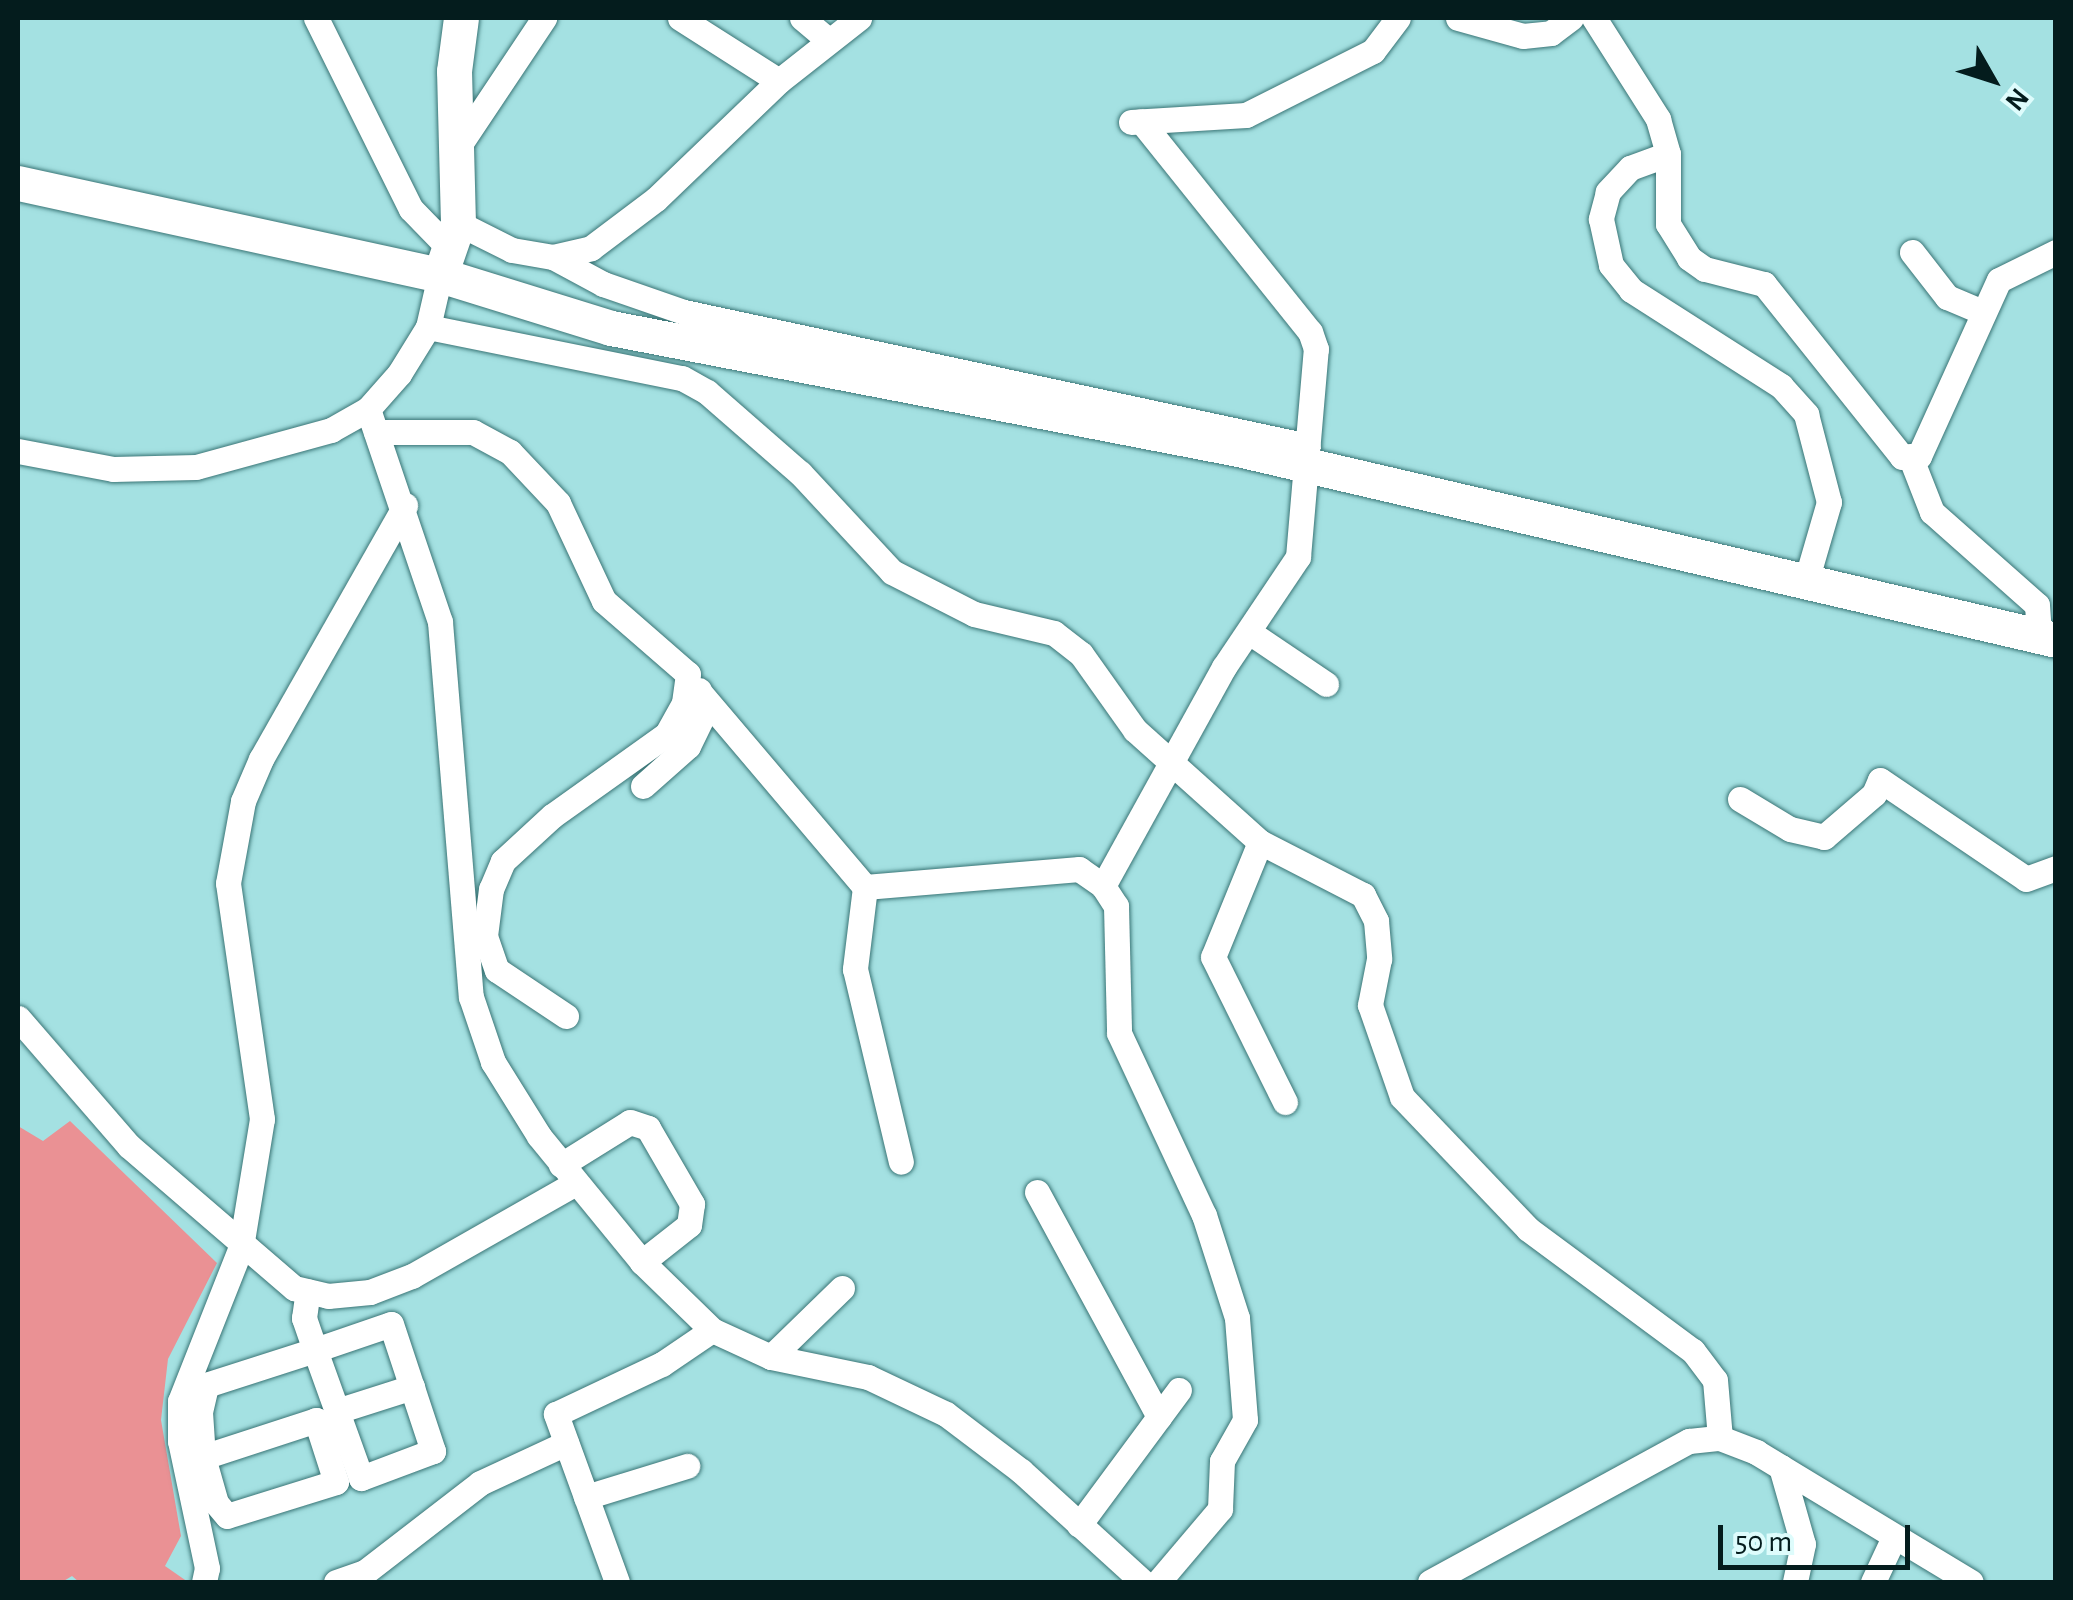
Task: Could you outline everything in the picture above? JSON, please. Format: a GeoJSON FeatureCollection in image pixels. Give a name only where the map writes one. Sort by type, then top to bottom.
{"type":"FeatureCollection","features":[{"type":"Feature","properties":{"kind":"street"},"geometry":{"type":"LineString","coordinates":[[316,18],[411,209],[449,248],[611,328],[1308,456]]}},
{"type":"Feature","properties":{"kind":"street"},"geometry":{"type":"LineString","coordinates":[[372,421],[428,326],[449,248],[456,150],[455,33],[461,18]]}},
{"type":"Feature","properties":{"kind":"street"},"geometry":{"type":"LineString","coordinates":[[456,150],[544,18]]}},
{"type":"Feature","properties":{"kind":"street"},"geometry":{"type":"LineString","coordinates":[[680,18],[779,81]]}},
{"type":"Feature","properties":{"kind":"street"},"geometry":{"type":"LineString","coordinates":[[802,18],[828,42]]}},
{"type":"Feature","properties":{"kind":"street"},"geometry":{"type":"LineString","coordinates":[[553,257],[591,248],[625,224],[779,81],[858,18]]}},
{"type":"Feature","properties":{"kind":"street"},"geometry":{"type":"LineString","coordinates":[[1103,886],[1168,763],[1298,557],[1316,350],[1310,332],[1136,121],[1246,115],[1373,51],[1398,18]]}},
{"type":"Feature","properties":{"kind":"street"},"geometry":{"type":"LineString","coordinates":[[1458,18],[1523,36],[1551,33],[1571,18]]}},
{"type":"Feature","properties":{"kind":"street"},"geometry":{"type":"LineString","coordinates":[[1594,18],[1658,119],[1668,154],[1668,224],[1689,258],[1705,269],[1764,284],[1902,457],[1919,456],[1980,311],[1999,280],[2056,252]]}},
{"type":"Feature","properties":{"kind":"street"},"geometry":{"type":"LineString","coordinates":[[1668,154],[1630,168],[1608,192],[1601,219],[1611,264],[1630,290],[1781,386],[1806,414],[1829,502],[1806,581]]}},
{"type":"Feature","properties":{"kind":"street"},"geometry":{"type":"LineString","coordinates":[[18,182],[449,248],[512,250],[553,257],[603,284],[684,312],[1308,456],[2047,638]]}},
{"type":"Feature","properties":{"kind":"street"},"geometry":{"type":"LineString","coordinates":[[1912,252],[1947,297],[1980,311]]}},
{"type":"Feature","properties":{"kind":"street"},"geometry":{"type":"LineString","coordinates":[[428,326],[682,378],[707,392],[800,473],[892,572],[974,614],[1054,632],[1081,654],[1135,730],[1260,842],[1364,895],[1376,921],[1378,958],[1370,1005],[1402,1097],[1528,1229],[1693,1351],[1715,1380],[1720,1438]]}},
{"type":"Feature","properties":{"kind":"street"},"geometry":{"type":"LineString","coordinates":[[372,421],[405,506],[440,622],[470,997],[493,1062],[568,1174],[642,1262],[712,1330],[770,1358],[868,1377],[946,1414],[1144,1582]]}},
{"type":"Feature","properties":{"kind":"street"},"geometry":{"type":"LineString","coordinates":[[18,450],[113,469],[196,467],[372,421],[473,432],[510,452],[558,503],[604,601],[695,684],[866,887],[854,968],[901,1162]]}},
{"type":"Feature","properties":{"kind":"street"},"geometry":{"type":"LineString","coordinates":[[1910,456],[1932,512],[2037,605],[2047,638]]}},
{"type":"Feature","properties":{"kind":"street"},"geometry":{"type":"LineString","coordinates":[[209,1579],[180,1442],[180,1401],[242,1247],[262,1119],[228,883],[244,801],[341,612],[405,506]]}},
{"type":"Feature","properties":{"kind":"street"},"geometry":{"type":"LineString","coordinates":[[1249,632],[1326,684]]}},
{"type":"Feature","properties":{"kind":"street"},"geometry":{"type":"LineString","coordinates":[[643,786],[688,746],[701,719],[695,684]]}},
{"type":"Feature","properties":{"kind":"street"},"geometry":{"type":"LineString","coordinates":[[460,888],[503,862],[552,816],[668,734],[695,684]]}},
{"type":"Feature","properties":{"kind":"street"},"geometry":{"type":"LineString","coordinates":[[1740,799],[1790,830],[1824,838],[1874,794],[1880,780],[2026,880],[2056,868]]}},
{"type":"Feature","properties":{"kind":"street"},"geometry":{"type":"LineString","coordinates":[[1260,842],[1212,957],[1285,1102]]}},
{"type":"Feature","properties":{"kind":"street"},"geometry":{"type":"LineString","coordinates":[[503,862],[484,936],[497,970],[566,1016]]}},
{"type":"Feature","properties":{"kind":"street"},"geometry":{"type":"LineString","coordinates":[[866,887],[1078,868],[1103,886],[1116,906],[1119,1033],[1204,1215],[1237,1318],[1245,1420],[1222,1461],[1220,1509],[1158,1582]]}},
{"type":"Feature","properties":{"kind":"street"},"geometry":{"type":"LineString","coordinates":[[18,1018],[129,1146],[242,1247],[308,1291],[370,1292],[412,1276],[568,1174],[630,1122],[648,1128],[692,1204],[689,1225],[642,1262]]}},
{"type":"Feature","properties":{"kind":"street"},"geometry":{"type":"LineString","coordinates":[[1037,1192],[1159,1416]]}},
{"type":"Feature","properties":{"kind":"street"},"geometry":{"type":"LineString","coordinates":[[770,1358],[842,1288]]}},
{"type":"Feature","properties":{"kind":"street"},"geometry":{"type":"LineString","coordinates":[[204,1457],[316,1420],[336,1482],[227,1516],[216,1503],[204,1457],[200,1412],[206,1385],[316,1350],[391,1324],[433,1451],[361,1478],[316,1350],[304,1318],[308,1291]]}},
{"type":"Feature","properties":{"kind":"street"},"geometry":{"type":"LineString","coordinates":[[617,1582],[556,1414],[662,1364],[712,1330]]}},
{"type":"Feature","properties":{"kind":"street"},"geometry":{"type":"LineString","coordinates":[[338,1412],[412,1387]]}},
{"type":"Feature","properties":{"kind":"street"},"geometry":{"type":"LineString","coordinates":[[1079,1525],[1178,1390]]}},
{"type":"Feature","properties":{"kind":"street"},"geometry":{"type":"LineString","coordinates":[[1430,1582],[1689,1441],[1720,1438],[1781,1467],[1971,1582]]}},
{"type":"Feature","properties":{"kind":"street"},"geometry":{"type":"LineString","coordinates":[[336,1582],[365,1572],[480,1483],[566,1443]]}},
{"type":"Feature","properties":{"kind":"street"},"geometry":{"type":"LineString","coordinates":[[586,1497],[687,1466]]}},
{"type":"Feature","properties":{"kind":"street"},"geometry":{"type":"LineString","coordinates":[[1781,1467],[1802,1544],[1795,1582]]}},
{"type":"Feature","properties":{"kind":"street"},"geometry":{"type":"LineString","coordinates":[[1873,1582],[1894,1536]]}},
{"type":"Feature","properties":{"kind":"shaded area"},"geometry":{"type":"Polygon","coordinates":[[[70,1121],[217,1263],[168,1359],[161,1420],[181,1536],[165,1566],[188,1582],[79,1582],[72,1576],[62,1582],[18,1582],[18,1126],[43,1141],[70,1121]]]}}]}
